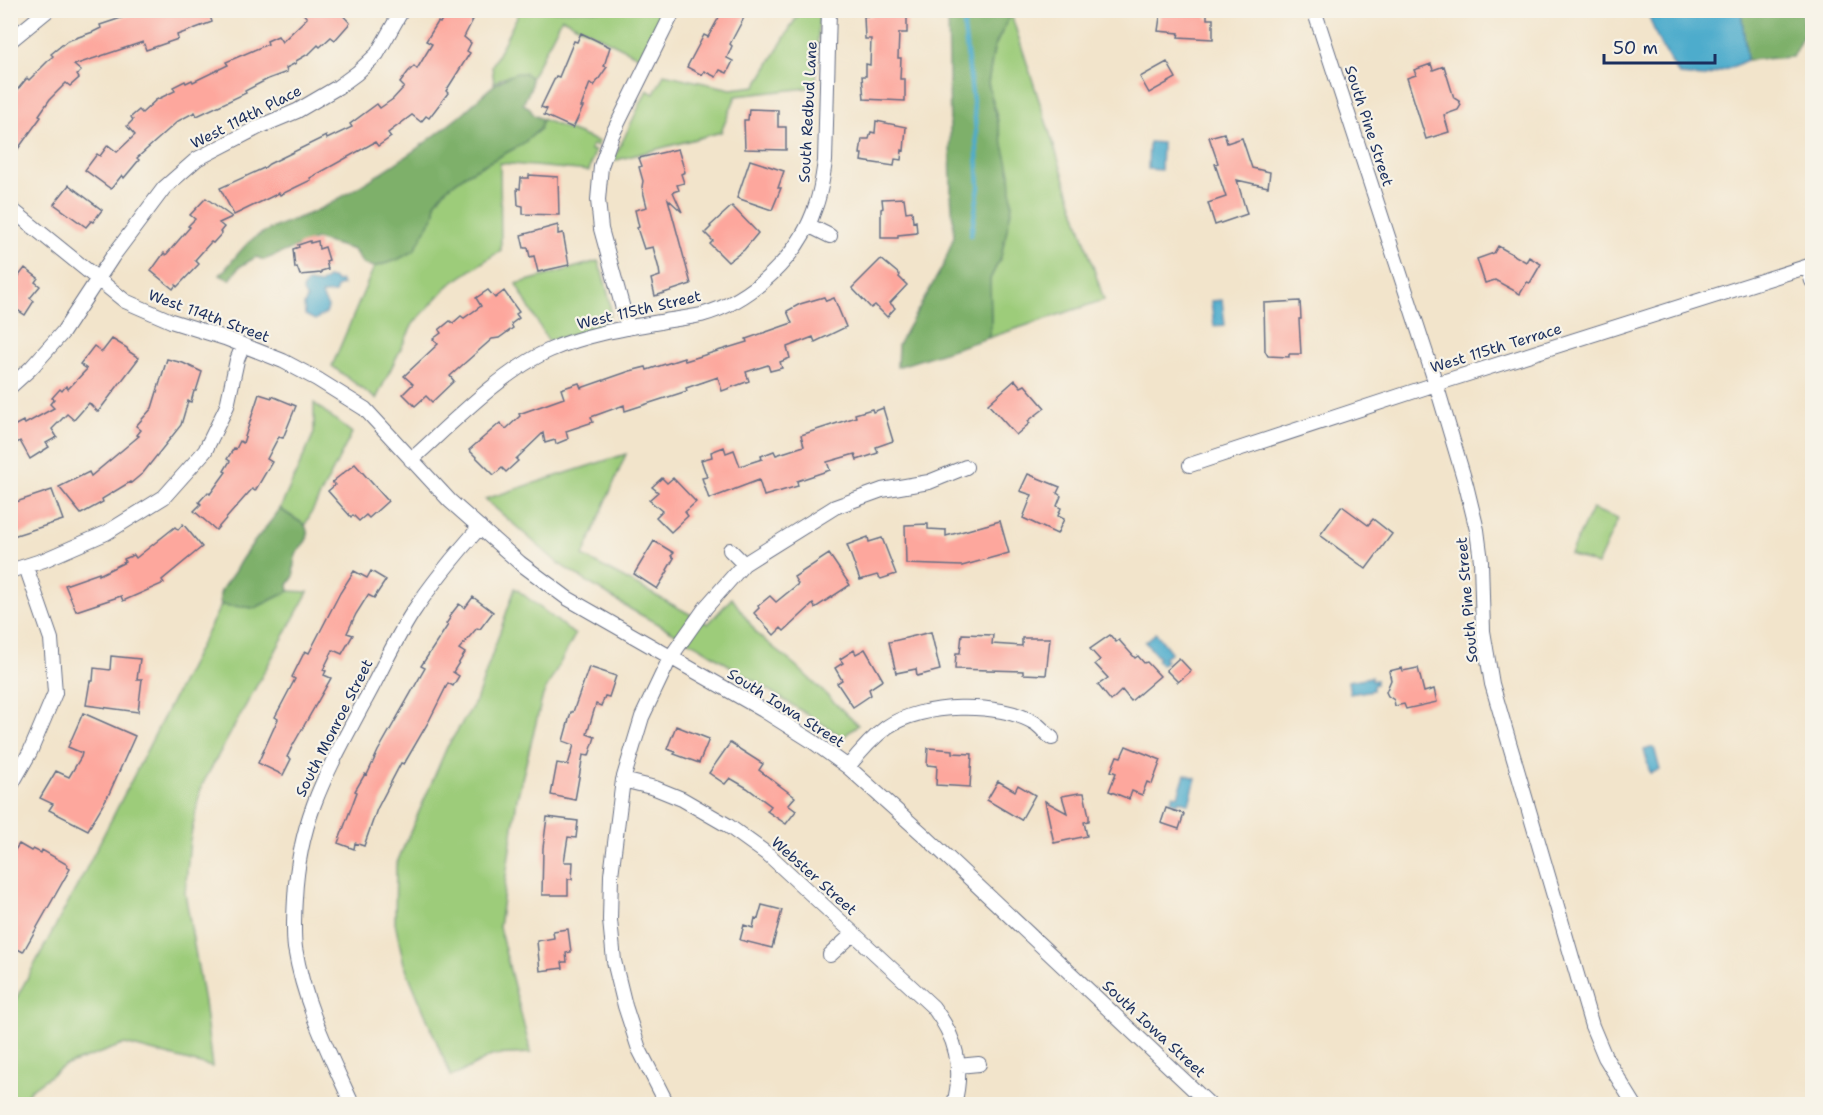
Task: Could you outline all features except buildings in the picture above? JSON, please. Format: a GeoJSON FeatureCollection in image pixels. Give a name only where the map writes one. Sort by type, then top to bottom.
{"type":"FeatureCollection","features":[{"type":"Feature","properties":{"kind":"street"},"geometry":{"type":"LineString","coordinates":[[10,41],[48,10]]}},
{"type":"Feature","properties":{"kind":"street","name":"West 114th Place"},"geometry":{"type":"LineString","coordinates":[[10,387],[31,368],[63,332],[164,188],[197,159],[261,126],[297,111],[357,73],[377,54],[402,10]]}},
{"type":"Feature","properties":{"kind":"street"},"geometry":{"type":"LineString","coordinates":[[628,327],[601,229],[598,200],[601,166],[612,135],[674,10]]}},
{"type":"Feature","properties":{"kind":"street","name":"South Redbud Lane"},"geometry":{"type":"LineString","coordinates":[[808,225],[816,206],[825,161],[829,10]]}},
{"type":"Feature","properties":{"kind":"street","name":"South Pine Street"},"geometry":{"type":"LineString","coordinates":[[1317,19],[1436,384],[1466,484],[1478,530],[1484,631],[1492,684],[1592,1026],[1605,1057],[1634,1104]]}},
{"type":"Feature","properties":{"kind":"street","name":"West 114th Street"},"geometry":{"type":"LineString","coordinates":[[10,208],[94,285],[125,302],[283,361],[317,379]]}},
{"type":"Feature","properties":{"kind":"street"},"geometry":{"type":"LineString","coordinates":[[808,225],[830,236]]}},
{"type":"Feature","properties":{"kind":"street","name":"West 115th Street"},"geometry":{"type":"LineString","coordinates":[[411,460],[520,366],[550,350],[628,327],[701,315],[737,301],[765,280],[789,255],[808,225]]}},
{"type":"Feature","properties":{"kind":"street"},"geometry":{"type":"LineString","coordinates":[[1810,266],[1812,281]]}},
{"type":"Feature","properties":{"kind":"street","name":"West 115th Terrace"},"geometry":{"type":"LineString","coordinates":[[1190,465],[1436,384],[1810,266]]}},
{"type":"Feature","properties":{"kind":"street"},"geometry":{"type":"LineString","coordinates":[[10,571],[26,567],[106,533],[164,497],[205,450],[227,406],[237,360],[243,345]]}},
{"type":"Feature","properties":{"kind":"street","name":"South Iowa Street"},"geometry":{"type":"LineString","coordinates":[[317,379],[365,409],[450,501],[520,562],[567,598],[764,710],[848,767],[935,845],[1209,1104]]}},
{"type":"Feature","properties":{"kind":"street"},"geometry":{"type":"LineString","coordinates":[[667,1104],[639,1049],[625,1006],[614,961],[610,920],[611,876],[623,780],[642,717],[670,658],[706,607],[744,564],[835,507],[882,490],[929,482],[966,466]]}},
{"type":"Feature","properties":{"kind":"street","name":"South Monroe Street"},"geometry":{"type":"LineString","coordinates":[[352,1104],[316,1027],[306,998],[295,947],[293,922],[300,848],[308,815],[322,782],[412,614],[443,570],[480,527]]}},
{"type":"Feature","properties":{"kind":"street"},"geometry":{"type":"LineString","coordinates":[[730,550],[744,564]]}},
{"type":"Feature","properties":{"kind":"street"},"geometry":{"type":"LineString","coordinates":[[10,787],[30,752],[55,693],[51,639],[26,567]]}},
{"type":"Feature","properties":{"kind":"street"},"geometry":{"type":"LineString","coordinates":[[848,767],[858,754],[888,727],[926,711],[971,706],[1012,714],[1035,723],[1052,738]]}},
{"type":"Feature","properties":{"kind":"street","name":"Webster Street"},"geometry":{"type":"LineString","coordinates":[[623,780],[655,788],[682,799],[727,825],[770,856],[804,885],[853,934],[933,1007],[945,1023],[953,1040],[959,1087],[954,1104]]}},
{"type":"Feature","properties":{"kind":"street","name":"Webster Street"},"geometry":{"type":"LineString","coordinates":[[830,955],[853,934]]}},
{"type":"Feature","properties":{"kind":"street"},"geometry":{"type":"LineString","coordinates":[[958,1066],[979,1064]]}},
{"type":"Feature","properties":{"kind":"green space"},"geometry":{"type":"Polygon","coordinates":[[[652,10],[661,15],[640,57],[562,18],[531,78],[525,73],[503,77],[494,83],[492,66],[520,11],[652,10]]]}},
{"type":"Feature","properties":{"kind":"green space"},"geometry":{"type":"Polygon","coordinates":[[[948,11],[1012,11],[994,48],[988,83],[1010,173],[1012,206],[1001,257],[990,279],[991,326],[988,338],[897,367],[898,345],[944,264],[954,236],[951,193],[948,11]]]}},
{"type":"Feature","properties":{"kind":"green space"},"geometry":{"type":"Polygon","coordinates":[[[1741,11],[1801,11],[1806,30],[1792,57],[1747,60],[1741,11]]]}},
{"type":"Feature","properties":{"kind":"green space"},"geometry":{"type":"Polygon","coordinates":[[[819,12],[816,87],[736,96],[721,132],[613,161],[647,90],[654,94],[664,74],[731,89],[756,86],[799,13],[819,12]]]}},
{"type":"Feature","properties":{"kind":"green space"},"geometry":{"type":"Polygon","coordinates":[[[1011,14],[1104,300],[988,338],[991,326],[990,279],[1001,257],[998,121],[988,83],[994,48],[1011,14]]]}},
{"type":"Feature","properties":{"kind":"green space"},"geometry":{"type":"Polygon","coordinates":[[[517,73],[525,73],[531,78],[531,87],[523,104],[530,108],[533,115],[542,119],[540,129],[521,145],[467,174],[446,189],[435,203],[435,213],[414,251],[397,260],[374,267],[363,264],[354,250],[316,239],[264,260],[256,257],[239,267],[230,280],[220,275],[254,238],[326,206],[377,176],[441,131],[499,81],[517,73]]]}},
{"type":"Feature","properties":{"kind":"green space"},"geometry":{"type":"Polygon","coordinates":[[[542,119],[599,142],[597,146],[592,145],[590,150],[595,151],[589,171],[500,163],[501,250],[449,285],[413,324],[376,399],[332,366],[374,267],[397,260],[424,232],[435,213],[435,203],[446,189],[467,174],[521,145],[540,129],[542,119]]]}},
{"type":"Feature","properties":{"kind":"green space"},"geometry":{"type":"Polygon","coordinates":[[[598,261],[609,298],[609,317],[591,330],[548,341],[516,284],[598,261]]]}},
{"type":"Feature","properties":{"kind":"green space"},"geometry":{"type":"Polygon","coordinates":[[[314,403],[352,433],[305,525],[280,509],[314,433],[314,403]]]}},
{"type":"Feature","properties":{"kind":"green space"},"geometry":{"type":"Polygon","coordinates":[[[626,454],[583,556],[708,624],[732,598],[758,635],[795,665],[858,725],[843,737],[700,647],[632,610],[559,564],[485,499],[626,454]]]}},
{"type":"Feature","properties":{"kind":"green space"},"geometry":{"type":"Polygon","coordinates":[[[280,509],[305,525],[308,534],[307,540],[296,557],[294,576],[288,585],[289,591],[255,608],[221,605],[222,589],[246,552],[280,509]]]}},
{"type":"Feature","properties":{"kind":"green space"},"geometry":{"type":"Polygon","coordinates":[[[1592,509],[1618,519],[1597,565],[1570,554],[1592,509]]]}},
{"type":"Feature","properties":{"kind":"green space"},"geometry":{"type":"Polygon","coordinates":[[[515,588],[575,635],[543,695],[517,799],[499,927],[531,1053],[493,1055],[451,1076],[404,964],[395,923],[396,865],[447,747],[476,701],[515,588]]]}},
{"type":"Feature","properties":{"kind":"green space"},"geometry":{"type":"Polygon","coordinates":[[[289,591],[308,592],[201,787],[190,840],[185,893],[204,1002],[212,1067],[125,1044],[64,1066],[30,1090],[22,1104],[11,1104],[11,1008],[82,877],[221,605],[255,608],[289,591]]]}},
{"type":"Feature","properties":{"kind":"water"},"geometry":{"type":"Polygon","coordinates":[[[1647,11],[1741,11],[1747,60],[1703,77],[1679,75],[1657,38],[1647,11]]]}},
{"type":"Feature","properties":{"kind":"water"},"geometry":{"type":"Polygon","coordinates":[[[1149,142],[1162,143],[1161,170],[1148,169],[1149,142]]]}},
{"type":"Feature","properties":{"kind":"water"},"geometry":{"type":"Polygon","coordinates":[[[328,278],[333,278],[337,282],[340,280],[343,285],[338,286],[335,293],[321,294],[328,307],[326,313],[315,320],[305,315],[304,305],[307,299],[303,287],[308,282],[320,284],[328,278]]]}},
{"type":"Feature","properties":{"kind":"water"},"geometry":{"type":"Polygon","coordinates":[[[1222,300],[1225,325],[1214,326],[1211,301],[1222,300]]]}},
{"type":"Feature","properties":{"kind":"water"},"geometry":{"type":"Polygon","coordinates":[[[1156,633],[1171,652],[1163,658],[1166,661],[1161,665],[1157,660],[1159,658],[1145,642],[1156,633]]]}},
{"type":"Feature","properties":{"kind":"water"},"geometry":{"type":"Polygon","coordinates":[[[1371,677],[1371,681],[1376,680],[1373,690],[1350,694],[1348,681],[1371,677]]]}},
{"type":"Feature","properties":{"kind":"water"},"geometry":{"type":"Polygon","coordinates":[[[1654,747],[1660,770],[1650,773],[1644,750],[1654,747]]]}},
{"type":"Feature","properties":{"kind":"water"},"geometry":{"type":"Polygon","coordinates":[[[1185,774],[1196,778],[1189,804],[1179,800],[1177,803],[1171,801],[1173,795],[1178,796],[1185,774]]]}},
{"type":"Feature","properties":{"kind":"waterway"},"geometry":{"type":"LineString","coordinates":[[966,10],[964,28],[975,118],[979,187],[971,235]]}}]}
